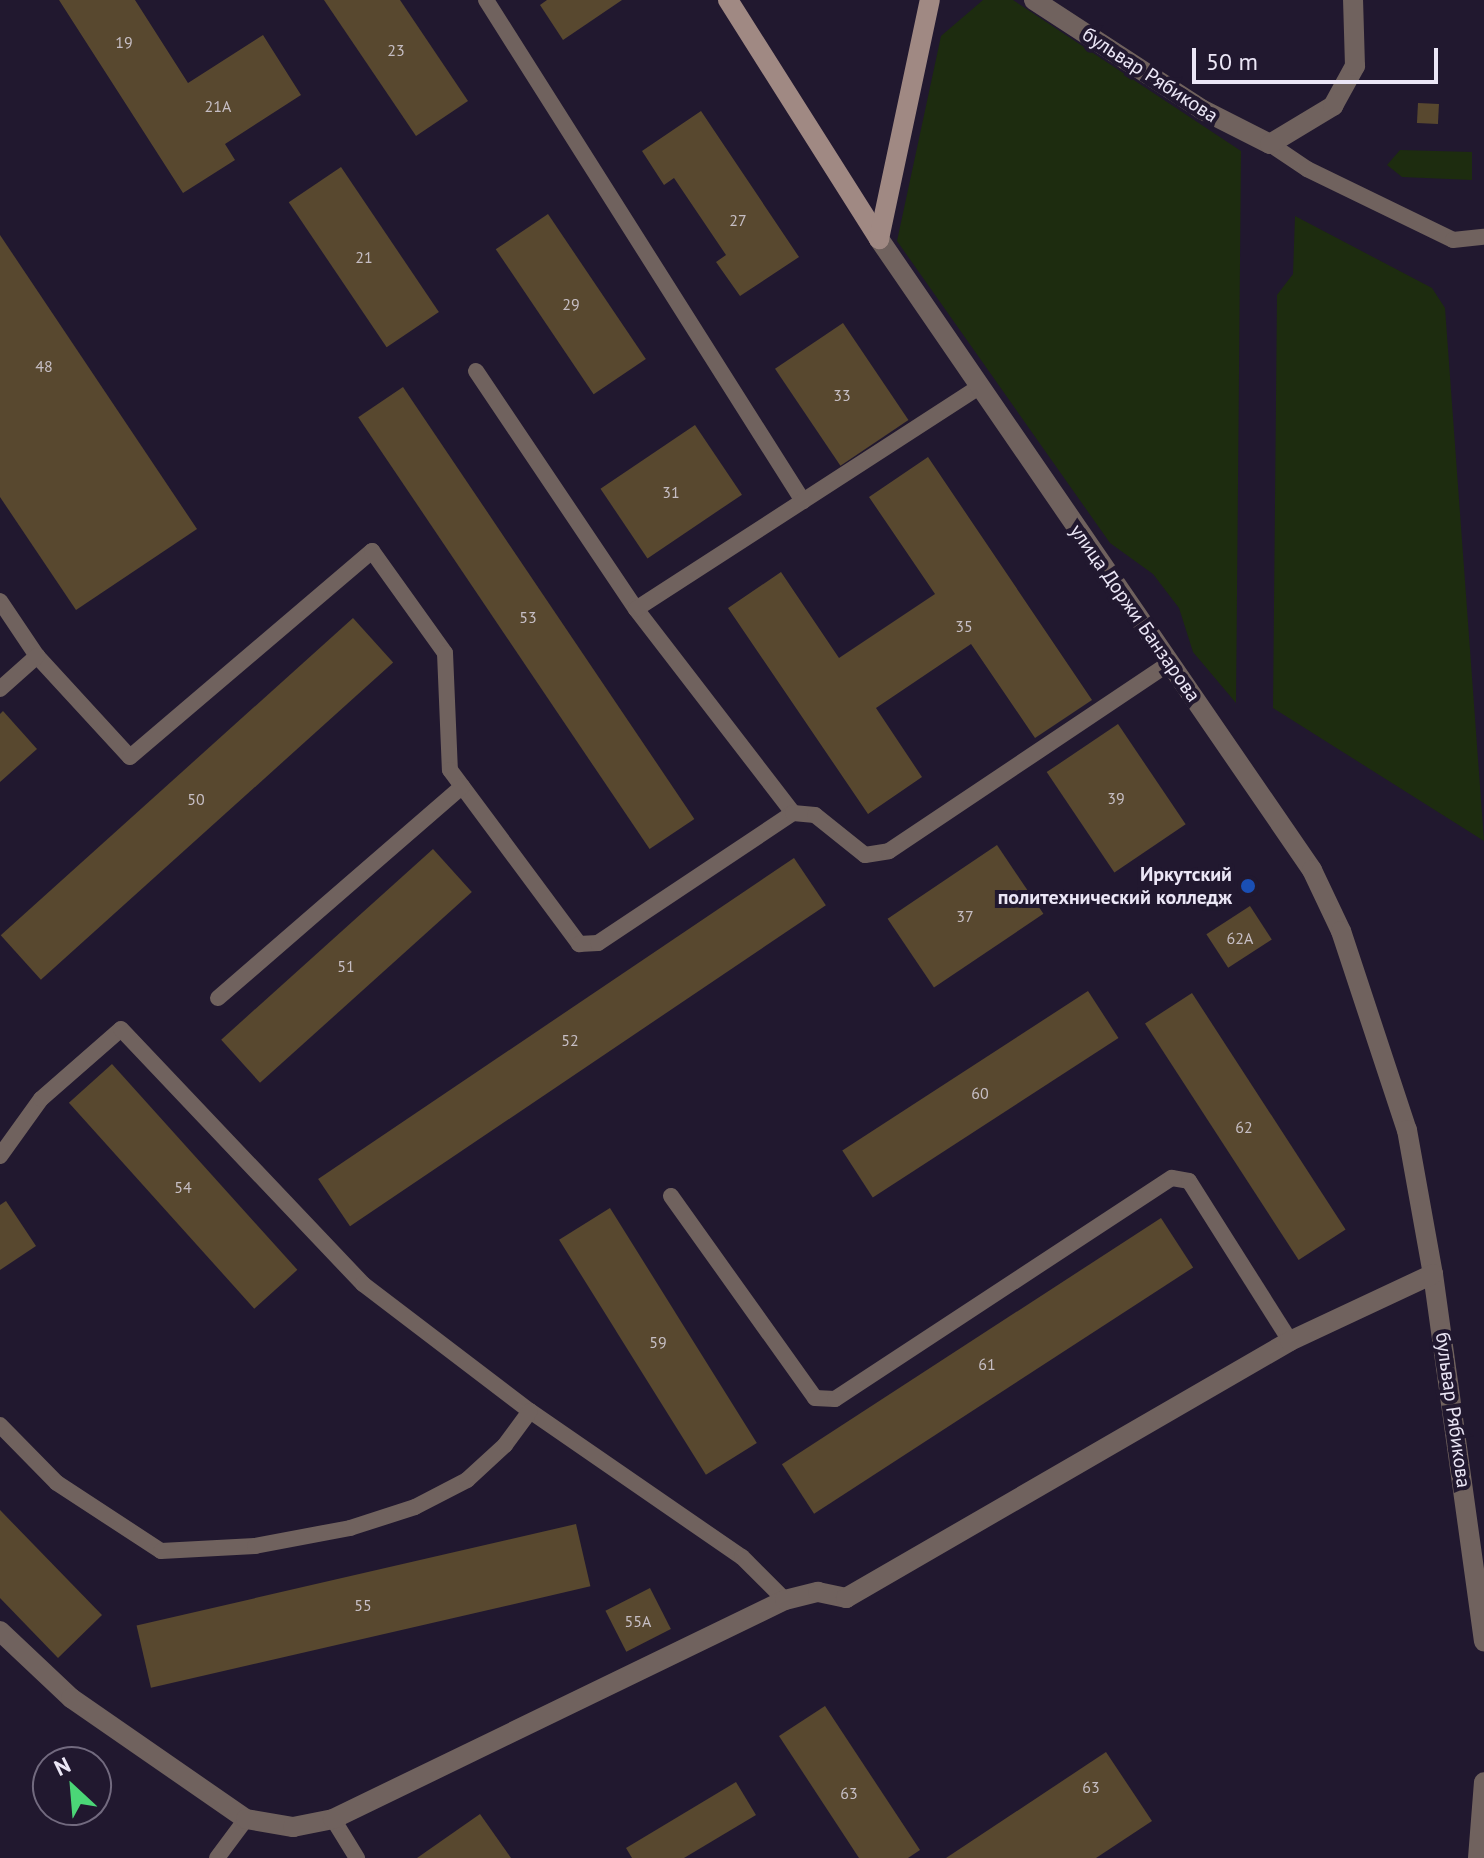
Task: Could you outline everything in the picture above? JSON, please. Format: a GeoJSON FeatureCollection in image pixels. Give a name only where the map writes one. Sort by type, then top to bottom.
{"type":"FeatureCollection","features":[{"type":"Feature","properties":{"kind":"street","name":"улица Доржи Банзарова"},"geometry":{"type":"LineString","coordinates":[[728,0],[879,239],[1312,870],[1341,931],[1407,1130],[1433,1274]]}},
{"type":"Feature","properties":{"kind":"street"},"geometry":{"type":"LineString","coordinates":[[879,239],[930,0]]}},
{"type":"Feature","properties":{"kind":"street","name":"бульвар Рябикова"},"geometry":{"type":"LineString","coordinates":[[1034,0],[1201,109],[1270,144]]}},
{"type":"Feature","properties":{"kind":"street"},"geometry":{"type":"LineString","coordinates":[[1270,144],[1333,106],[1355,66],[1353,0]]}},
{"type":"Feature","properties":{"kind":"street"},"geometry":{"type":"LineString","coordinates":[[0,1631],[71,1698],[246,1819],[293,1827],[333,1819],[785,1600],[818,1592],[846,1598],[1290,1341],[1433,1274]]}},
{"type":"Feature","properties":{"kind":"street","name":"бульвар Рябикова"},"geometry":{"type":"LineString","coordinates":[[1433,1274],[1474,1487],[1484,1641]]}},
{"type":"Feature","properties":{"kind":"street"},"geometry":{"type":"LineString","coordinates":[[1478,1858],[1484,1782]]}},
{"type":"Feature","properties":{"kind":"lane"},"geometry":{"type":"LineString","coordinates":[[486,0],[803,501]]}},
{"type":"Feature","properties":{"kind":"lane"},"geometry":{"type":"LineString","coordinates":[[1270,144],[1307,169],[1453,240],[1484,237]]}},
{"type":"Feature","properties":{"kind":"lane"},"geometry":{"type":"LineString","coordinates":[[476,371],[636,609],[793,813]]}},
{"type":"Feature","properties":{"kind":"lane"},"geometry":{"type":"LineString","coordinates":[[636,609],[979,387]]}},
{"type":"Feature","properties":{"kind":"lane"},"geometry":{"type":"LineString","coordinates":[[0,601],[37,656],[130,757],[372,551],[445,653],[450,770],[579,944],[598,943],[793,813],[815,815],[865,855],[889,851],[1170,663]]}},
{"type":"Feature","properties":{"kind":"lane"},"geometry":{"type":"LineString","coordinates":[[0,689],[37,656]]}},
{"type":"Feature","properties":{"kind":"lane"},"geometry":{"type":"LineString","coordinates":[[218,998],[462,787]]}},
{"type":"Feature","properties":{"kind":"lane"},"geometry":{"type":"LineString","coordinates":[[0,1156],[41,1099],[121,1029],[336,1259],[530,1411],[742,1557],[785,1600]]}},
{"type":"Feature","properties":{"kind":"lane"},"geometry":{"type":"LineString","coordinates":[[671,1196],[815,1398],[835,1399],[1172,1178],[1189,1181],[1290,1341]]}},
{"type":"Feature","properties":{"kind":"lane"},"geometry":{"type":"LineString","coordinates":[[0,1425],[57,1483],[161,1551],[255,1546],[350,1528],[415,1507],[467,1480],[505,1445],[530,1411]]}},
{"type":"Feature","properties":{"kind":"lane"},"geometry":{"type":"LineString","coordinates":[[217,1858],[246,1819]]}},
{"type":"Feature","properties":{"kind":"lane"},"geometry":{"type":"LineString","coordinates":[[333,1819],[357,1858]]}},
{"type":"Feature","properties":{"kind":"green space"},"geometry":{"type":"Polygon","coordinates":[[[983,0],[1013,0],[1241,151],[1236,703],[1193,652],[1179,608],[1153,574],[1110,543],[897,241],[941,36],[983,0]]]}},
{"type":"Feature","properties":{"kind":"green space"},"geometry":{"type":"Polygon","coordinates":[[[1400,150],[1472,152],[1472,180],[1402,177],[1387,165],[1400,150]]]}},
{"type":"Feature","properties":{"kind":"green space"},"geometry":{"type":"Polygon","coordinates":[[[1295,216],[1432,288],[1445,308],[1484,841],[1273,708],[1277,295],[1293,274],[1295,216]]]}},
{"type":"Feature","properties":{"kind":"building"},"geometry":{"type":"Polygon","coordinates":[[[59,0],[135,0],[188,83],[263,35],[301,95],[225,144],[235,160],[183,193],[59,0]]]}},
{"type":"Feature","properties":{"kind":"building"},"geometry":{"type":"Polygon","coordinates":[[[324,0],[400,0],[468,101],[416,136],[324,0]]]}},
{"type":"Feature","properties":{"kind":"building"},"geometry":{"type":"Polygon","coordinates":[[[547,0],[622,0],[563,40],[540,5],[547,0]]]}},
{"type":"Feature","properties":{"kind":"building"},"geometry":{"type":"Polygon","coordinates":[[[1418,103],[1439,104],[1438,124],[1417,123],[1418,103]]]}},
{"type":"Feature","properties":{"kind":"building"},"geometry":{"type":"Polygon","coordinates":[[[701,111],[799,257],[740,296],[716,262],[726,255],[674,178],[664,185],[642,151],[701,111]]]}},
{"type":"Feature","properties":{"kind":"building"},"geometry":{"type":"Polygon","coordinates":[[[341,167],[439,312],[387,347],[289,202],[341,167]]]}},
{"type":"Feature","properties":{"kind":"building"},"geometry":{"type":"Polygon","coordinates":[[[548,214],[646,359],[594,394],[496,249],[548,214]]]}},
{"type":"Feature","properties":{"kind":"building"},"geometry":{"type":"Polygon","coordinates":[[[0,235],[197,529],[76,610],[0,497],[0,235]]]}},
{"type":"Feature","properties":{"kind":"building"},"geometry":{"type":"Polygon","coordinates":[[[843,323],[908,420],[840,466],[775,369],[843,323]]]}},
{"type":"Feature","properties":{"kind":"building"},"geometry":{"type":"Polygon","coordinates":[[[403,387],[694,819],[650,849],[358,417],[403,387]]]}},
{"type":"Feature","properties":{"kind":"building"},"geometry":{"type":"Polygon","coordinates":[[[695,425],[742,495],[647,558],[600,489],[695,425]]]}},
{"type":"Feature","properties":{"kind":"building"},"geometry":{"type":"Polygon","coordinates":[[[928,457],[1092,700],[1035,738],[971,644],[876,708],[922,777],[868,814],[728,608],[781,572],[839,658],[935,594],[869,497],[928,457]]]}},
{"type":"Feature","properties":{"kind":"building"},"geometry":{"type":"Polygon","coordinates":[[[353,618],[393,663],[41,980],[1,935],[353,618]]]}},
{"type":"Feature","properties":{"kind":"building"},"geometry":{"type":"Polygon","coordinates":[[[3,711],[37,749],[0,782],[0,714],[3,711]]]}},
{"type":"Feature","properties":{"kind":"building"},"geometry":{"type":"Polygon","coordinates":[[[1118,724],[1186,824],[1114,872],[1047,772],[1118,724]]]}},
{"type":"Feature","properties":{"kind":"building"},"geometry":{"type":"Polygon","coordinates":[[[997,845],[1043,914],[934,988],[888,919],[997,845]]]}},
{"type":"Feature","properties":{"kind":"building"},"geometry":{"type":"Polygon","coordinates":[[[433,849],[472,892],[260,1083],[221,1040],[433,849]]]}},
{"type":"Feature","properties":{"kind":"building"},"geometry":{"type":"Polygon","coordinates":[[[794,858],[826,905],[350,1226],[318,1179],[794,858]]]}},
{"type":"Feature","properties":{"kind":"building"},"geometry":{"type":"Polygon","coordinates":[[[1250,906],[1272,940],[1228,968],[1206,934],[1250,906]]]}},
{"type":"Feature","properties":{"kind":"building"},"geometry":{"type":"Polygon","coordinates":[[[1088,991],[1118,1038],[873,1198],[842,1151],[1088,991]]]}},
{"type":"Feature","properties":{"kind":"building"},"geometry":{"type":"Polygon","coordinates":[[[1192,993],[1346,1230],[1299,1260],[1145,1023],[1192,993]]]}},
{"type":"Feature","properties":{"kind":"building"},"geometry":{"type":"Polygon","coordinates":[[[112,1064],[297,1270],[254,1309],[69,1103],[112,1064]]]}},
{"type":"Feature","properties":{"kind":"building"},"geometry":{"type":"Polygon","coordinates":[[[6,1201],[36,1246],[0,1270],[0,1205],[6,1201]]]}},
{"type":"Feature","properties":{"kind":"building"},"geometry":{"type":"Polygon","coordinates":[[[610,1208],[757,1443],[706,1475],[559,1240],[610,1208]]]}},
{"type":"Feature","properties":{"kind":"building"},"geometry":{"type":"Polygon","coordinates":[[[1161,1218],[1193,1267],[814,1514],[782,1464],[1161,1218]]]}},
{"type":"Feature","properties":{"kind":"building"},"geometry":{"type":"Polygon","coordinates":[[[0,1510],[102,1615],[58,1658],[0,1598],[0,1510]]]}},
{"type":"Feature","properties":{"kind":"building"},"geometry":{"type":"Polygon","coordinates":[[[576,1524],[590,1586],[151,1688],[137,1625],[576,1524]]]}},
{"type":"Feature","properties":{"kind":"building"},"geometry":{"type":"Polygon","coordinates":[[[650,1588],[671,1629],[626,1652],[605,1611],[650,1588]]]}},
{"type":"Feature","properties":{"kind":"building"},"geometry":{"type":"Polygon","coordinates":[[[825,1706],[920,1850],[908,1858],[859,1858],[779,1736],[825,1706]]]}},
{"type":"Feature","properties":{"kind":"building"},"geometry":{"type":"Polygon","coordinates":[[[1106,1752],[1152,1821],[1096,1858],[946,1858],[1106,1752]]]}},
{"type":"Feature","properties":{"kind":"building"},"geometry":{"type":"Polygon","coordinates":[[[736,1782],[756,1815],[684,1858],[632,1858],[626,1848],[736,1782]]]}},
{"type":"Feature","properties":{"kind":"building"},"geometry":{"type":"Polygon","coordinates":[[[480,1814],[511,1858],[417,1858],[480,1814]]]}},
{"type":"Feature","properties":{"kind":"place","name":"Иркутский политехнический колледж"},"geometry":{"type":"Point","coordinates":[1248,886]}}]}
